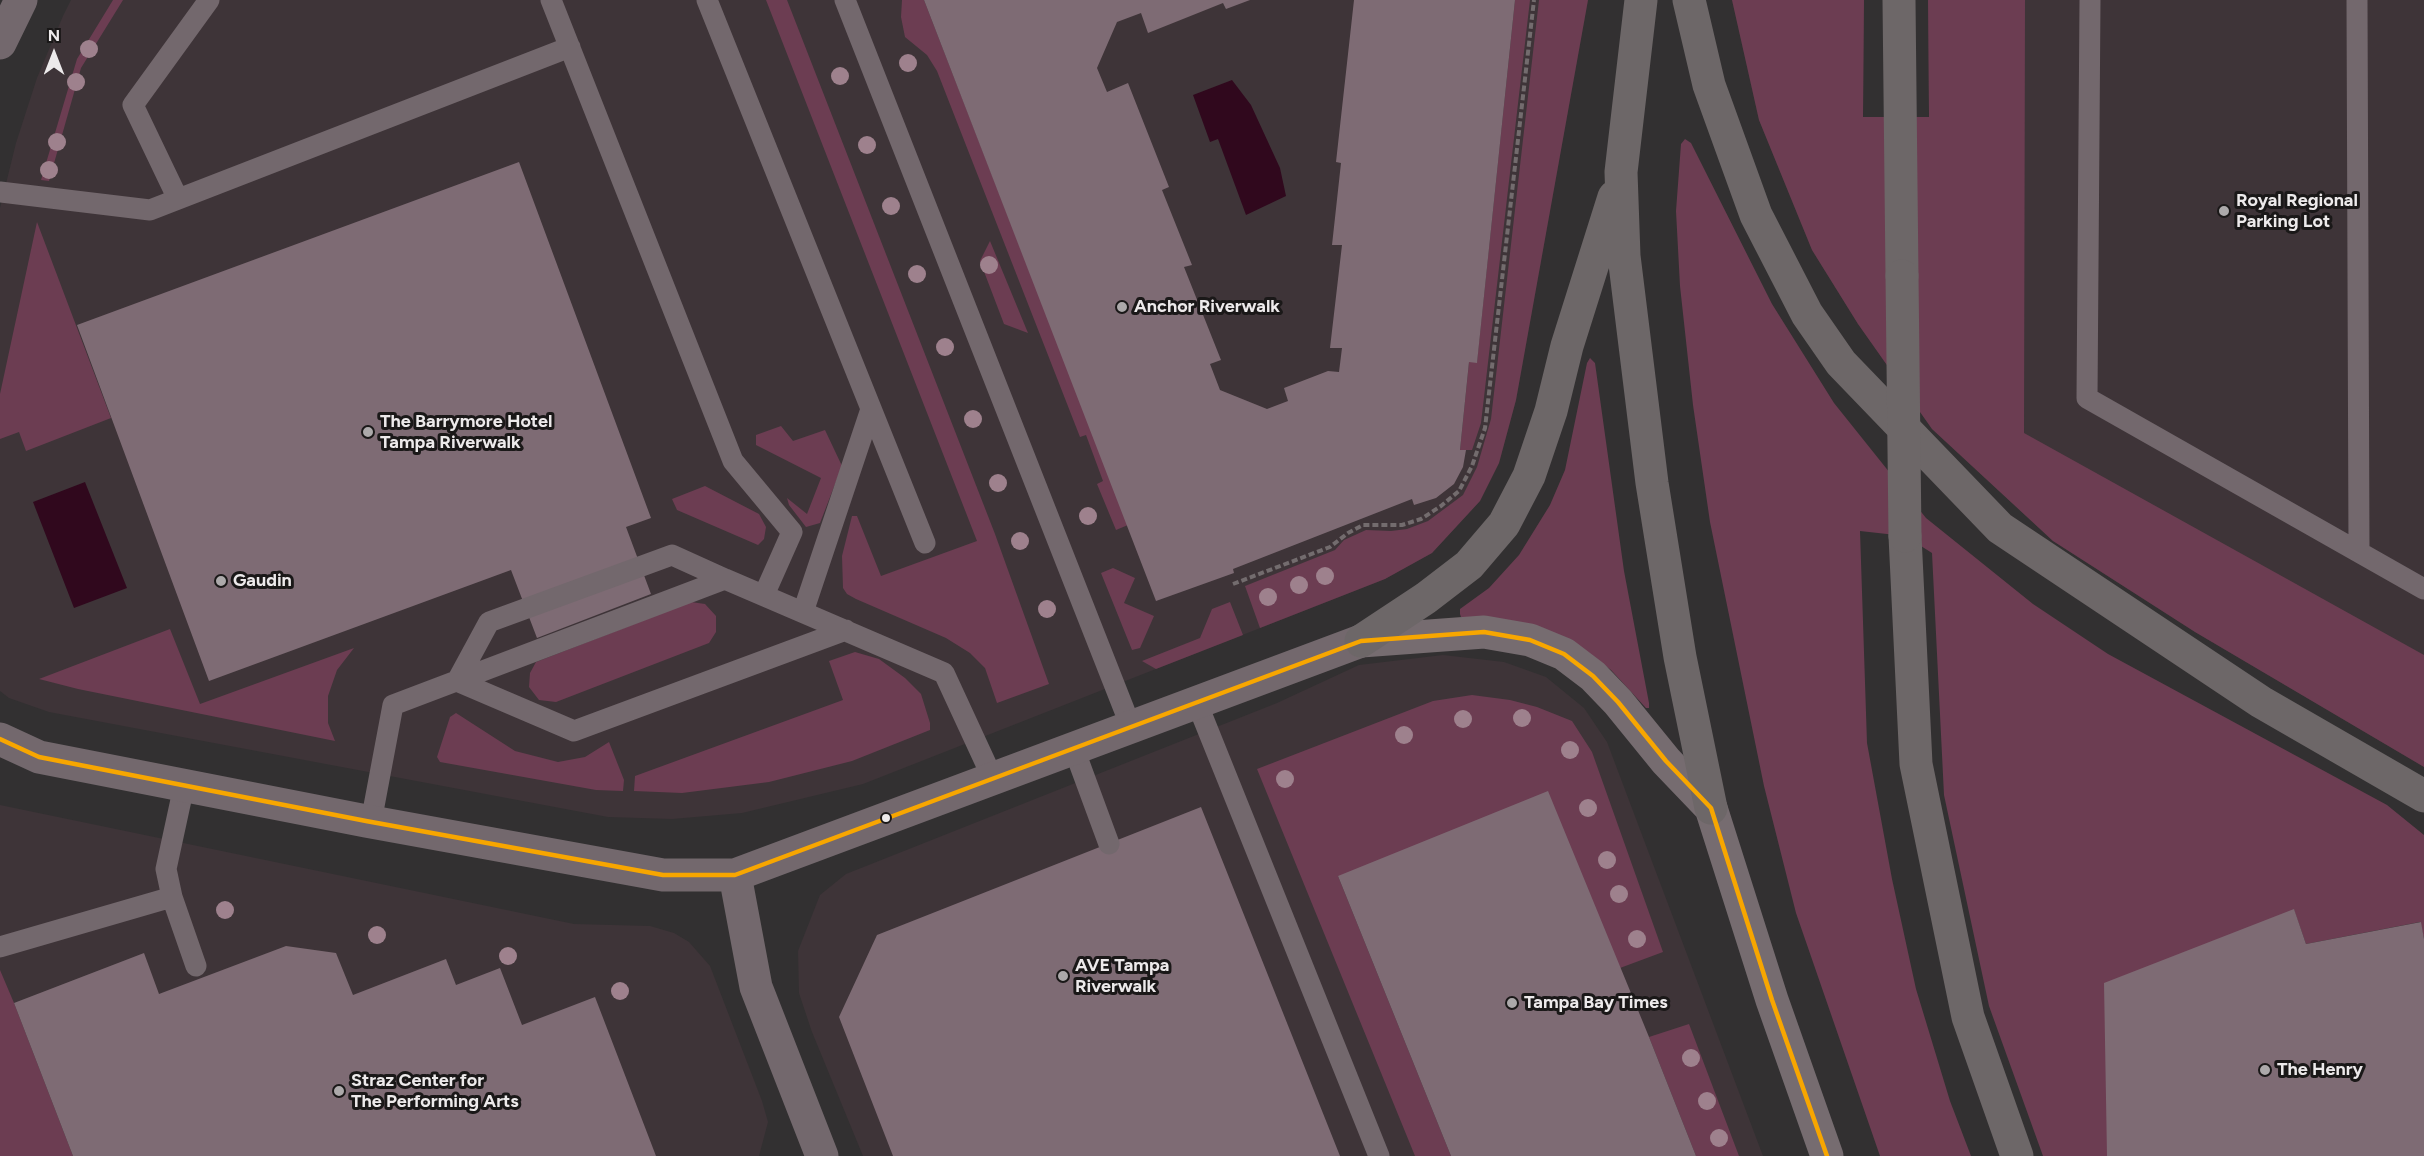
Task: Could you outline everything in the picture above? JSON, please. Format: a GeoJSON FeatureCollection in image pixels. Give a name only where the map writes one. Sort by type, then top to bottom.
{"type":"FeatureCollection","features":[{"type":"Feature","properties":{"kind":"highway"},"geometry":{"type":"LineString","coordinates":[[1641,0],[1621,172],[1624,256],[1652,483],[1680,657],[1711,808]]}},
{"type":"Feature","properties":{"kind":"highway"},"geometry":{"type":"LineString","coordinates":[[1689,0],[1709,85],[1756,216],[1807,314],[1841,363],[2000,528],[2261,702],[2424,796]]}},
{"type":"Feature","properties":{"kind":"highway"},"geometry":{"type":"LineString","coordinates":[[1899,0],[1905,536],[1916,764],[1968,1017],[2017,1156]]}},
{"type":"Feature","properties":{"kind":"highway"},"geometry":{"type":"LineString","coordinates":[[1361,641],[1426,598],[1469,565],[1504,524],[1529,476],[1551,411],[1567,346],[1621,172]]}},
{"type":"Feature","properties":{"kind":"main road"},"geometry":{"type":"LineString","coordinates":[[1361,641],[1484,632],[1530,640],[1564,654],[1593,676],[1618,702],[1666,761],[1711,808],[1772,1000],[1827,1156]]}},
{"type":"Feature","properties":{"kind":"street"},"geometry":{"type":"LineString","coordinates":[[0,42],[21,0]]}},
{"type":"Feature","properties":{"kind":"street"},"geometry":{"type":"LineString","coordinates":[[0,739],[39,757],[371,822],[663,875],[735,875],[1361,641]]}},
{"type":"Feature","properties":{"kind":"street"},"geometry":{"type":"LineString","coordinates":[[735,875],[756,987],[822,1156]]}},
{"type":"Feature","properties":{"kind":"lane"},"geometry":{"type":"LineString","coordinates":[[178,199],[133,105],[209,0]]}},
{"type":"Feature","properties":{"kind":"lane"},"geometry":{"type":"LineString","coordinates":[[551,0],[733,461],[792,532],[764,595]]}},
{"type":"Feature","properties":{"kind":"lane"},"geometry":{"type":"LineString","coordinates":[[708,0],[925,543]]}},
{"type":"Feature","properties":{"kind":"lane"},"geometry":{"type":"LineString","coordinates":[[845,0],[1131,728]]}},
{"type":"Feature","properties":{"kind":"lane"},"geometry":{"type":"LineString","coordinates":[[2090,0],[2087,398],[2424,589]]}},
{"type":"Feature","properties":{"kind":"lane"},"geometry":{"type":"LineString","coordinates":[[2356,0],[2359,552]]}},
{"type":"Feature","properties":{"kind":"lane"},"geometry":{"type":"LineString","coordinates":[[0,192],[150,210],[570,47]]}},
{"type":"Feature","properties":{"kind":"lane"},"geometry":{"type":"LineString","coordinates":[[803,612],[871,409]]}},
{"type":"Feature","properties":{"kind":"lane"},"geometry":{"type":"LineString","coordinates":[[457,681],[489,622],[672,555],[945,673],[993,779]]}},
{"type":"Feature","properties":{"kind":"lane"},"geometry":{"type":"LineString","coordinates":[[371,822],[393,705],[725,579]]}},
{"type":"Feature","properties":{"kind":"lane"},"geometry":{"type":"LineString","coordinates":[[457,681],[574,731],[846,630]]}},
{"type":"Feature","properties":{"kind":"lane"},"geometry":{"type":"LineString","coordinates":[[1197,703],[1378,1156]]}},
{"type":"Feature","properties":{"kind":"lane"},"geometry":{"type":"LineString","coordinates":[[1074,749],[1109,844]]}},
{"type":"Feature","properties":{"kind":"lane"},"geometry":{"type":"LineString","coordinates":[[184,786],[166,869],[172,897],[196,966]]}},
{"type":"Feature","properties":{"kind":"lane"},"geometry":{"type":"LineString","coordinates":[[0,947],[172,897]]}},
{"type":"Feature","properties":{"kind":"path"},"geometry":{"type":"LineString","coordinates":[[1233,584],[1330,547],[1363,525],[1402,525],[1420,519],[1459,491],[1472,466],[1485,428],[1534,0]]}},
{"type":"Feature","properties":{"kind":"shaded area"},"geometry":{"type":"Polygon","coordinates":[[[71,0],[1588,0],[1516,400],[1499,463],[1480,501],[1432,553],[1385,579],[863,784],[742,813],[672,819],[608,817],[49,712],[9,698],[0,691],[0,208],[16,143],[37,78],[71,0]]]}},
{"type":"Feature","properties":{"kind":"shaded area"},"geometry":{"type":"Polygon","coordinates":[[[113,0],[123,0],[81,68],[49,181],[41,180],[77,59],[113,0]]]}},
{"type":"Feature","properties":{"kind":"shaded area"},"geometry":{"type":"Polygon","coordinates":[[[766,0],[787,0],[995,534],[1049,684],[997,703],[985,668],[970,653],[946,638],[856,599],[847,594],[843,588],[842,556],[852,516],[857,516],[881,576],[977,541],[766,0]]]}},
{"type":"Feature","properties":{"kind":"shaded area"},"geometry":{"type":"Polygon","coordinates":[[[902,0],[924,0],[1128,525],[1116,530],[1097,484],[1103,481],[1086,435],[1080,437],[937,71],[927,55],[905,37],[901,17],[902,0]]]}},
{"type":"Feature","properties":{"kind":"shaded area"},"geometry":{"type":"Polygon","coordinates":[[[1515,0],[1530,0],[1481,423],[1472,450],[1460,450],[1469,362],[1477,362],[1515,0]]]}},
{"type":"Feature","properties":{"kind":"shaded area"},"geometry":{"type":"Polygon","coordinates":[[[1539,0],[1588,0],[1516,400],[1499,463],[1480,501],[1432,553],[1385,579],[1260,628],[1245,586],[1335,550],[1344,540],[1366,530],[1407,529],[1428,521],[1463,495],[1477,467],[1491,419],[1539,0]]]}},
{"type":"Feature","properties":{"kind":"shaded area","name":"Royal Regional Parking Lot"},"geometry":{"type":"Polygon","coordinates":[[[1732,0],[1864,0],[1863,117],[1929,117],[1928,0],[2424,0],[2424,767],[2195,632],[2053,541],[1932,429],[1858,324],[1812,250],[1759,120],[1732,0]]]}},
{"type":"Feature","properties":{"kind":"shaded area"},"geometry":{"type":"Polygon","coordinates":[[[1732,0],[1864,0],[1863,117],[1929,117],[1928,0],[2025,0],[2024,433],[2424,655],[2424,767],[2195,632],[2053,541],[1932,429],[1858,324],[1812,250],[1759,120],[1732,0]]]}},
{"type":"Feature","properties":{"kind":"shaded area"},"geometry":{"type":"Polygon","coordinates":[[[1232,80],[1251,105],[1280,168],[1286,196],[1246,215],[1218,139],[1210,142],[1193,95],[1232,80]]]}},
{"type":"Feature","properties":{"kind":"shaded area"},"geometry":{"type":"Polygon","coordinates":[[[1685,139],[1691,143],[1772,304],[1834,403],[1926,518],[2033,604],[2108,654],[2387,805],[2424,835],[2424,939],[2420,922],[2306,944],[2294,910],[2107,1156],[2043,1156],[1989,1006],[1944,795],[1932,553],[1905,536],[1860,531],[1867,743],[1892,879],[1916,989],[1950,1101],[1971,1156],[1880,1156],[1796,913],[1764,786],[1710,522],[1693,405],[1680,286],[1676,211],[1681,144],[1685,139]]]}},
{"type":"Feature","properties":{"kind":"shaded area"},"geometry":{"type":"Polygon","coordinates":[[[37,222],[111,418],[26,451],[19,432],[0,439],[0,394],[37,222]]]}},
{"type":"Feature","properties":{"kind":"shaded area"},"geometry":{"type":"Polygon","coordinates":[[[990,241],[1028,333],[1004,324],[980,261],[990,241]]]}},
{"type":"Feature","properties":{"kind":"shaded area"},"geometry":{"type":"Polygon","coordinates":[[[1590,358],[1595,363],[1624,571],[1649,708],[1646,708],[1611,670],[1567,638],[1461,617],[1460,614],[1460,609],[1489,588],[1519,555],[1550,505],[1565,470],[1587,363],[1590,358]]]}},
{"type":"Feature","properties":{"kind":"shaded area"},"geometry":{"type":"Polygon","coordinates":[[[781,426],[793,441],[825,430],[842,466],[820,523],[806,527],[789,505],[787,498],[807,514],[821,478],[756,445],[756,435],[781,426]]]}},
{"type":"Feature","properties":{"kind":"shaded area"},"geometry":{"type":"Polygon","coordinates":[[[85,482],[127,588],[74,608],[33,502],[85,482]]]}},
{"type":"Feature","properties":{"kind":"shaded area"},"geometry":{"type":"Polygon","coordinates":[[[705,486],[759,514],[766,527],[764,539],[758,545],[677,510],[672,499],[705,486]]]}},
{"type":"Feature","properties":{"kind":"shaded area"},"geometry":{"type":"Polygon","coordinates":[[[1113,568],[1135,578],[1124,603],[1154,616],[1140,648],[1132,650],[1101,573],[1113,568]]]}},
{"type":"Feature","properties":{"kind":"shaded area"},"geometry":{"type":"Polygon","coordinates":[[[691,602],[705,604],[716,616],[716,632],[709,643],[556,702],[539,700],[529,687],[530,673],[536,662],[691,602]]]}},
{"type":"Feature","properties":{"kind":"shaded area"},"geometry":{"type":"Polygon","coordinates":[[[1230,602],[1243,635],[1156,669],[1142,661],[1200,638],[1212,609],[1230,602]]]}},
{"type":"Feature","properties":{"kind":"shaded area"},"geometry":{"type":"Polygon","coordinates":[[[170,629],[200,704],[354,648],[337,670],[328,696],[328,723],[335,741],[39,679],[170,629]]]}},
{"type":"Feature","properties":{"kind":"shaded area"},"geometry":{"type":"Polygon","coordinates":[[[855,652],[879,659],[905,678],[921,694],[930,730],[852,761],[769,782],[682,793],[634,791],[635,776],[843,700],[829,661],[855,652]]]}},
{"type":"Feature","properties":{"kind":"shaded area"},"geometry":{"type":"Polygon","coordinates":[[[1443,655],[1504,662],[1546,677],[1584,708],[1607,742],[1763,1156],[863,1156],[812,1032],[799,993],[798,951],[820,895],[846,874],[1277,703],[1359,665],[1443,655]]]}},
{"type":"Feature","properties":{"kind":"shaded area"},"geometry":{"type":"Polygon","coordinates":[[[1472,695],[1510,700],[1537,707],[1572,721],[1592,752],[1663,952],[1620,968],[1338,876],[1451,1156],[1415,1156],[1257,769],[1433,701],[1472,695]]]}},
{"type":"Feature","properties":{"kind":"shaded area"},"geometry":{"type":"Polygon","coordinates":[[[456,713],[515,751],[558,762],[585,757],[609,742],[624,780],[623,791],[596,790],[440,762],[437,757],[450,717],[456,713]]]}},
{"type":"Feature","properties":{"kind":"shaded area"},"geometry":{"type":"Polygon","coordinates":[[[0,805],[574,924],[650,926],[674,933],[689,942],[710,966],[762,1101],[768,1122],[759,1156],[0,1156],[0,805]]]}},
{"type":"Feature","properties":{"kind":"shaded area"},"geometry":{"type":"Polygon","coordinates":[[[0,970],[14,1003],[73,1156],[0,1156],[0,970]]]}},
{"type":"Feature","properties":{"kind":"shaded area"},"geometry":{"type":"Polygon","coordinates":[[[1689,1024],[1739,1156],[1696,1156],[1649,1037],[1689,1024]]]}},
{"type":"Feature","properties":{"kind":"building","name":"Anchor Riverwalk"},"geometry":{"type":"Polygon","coordinates":[[[924,0],[1250,0],[1226,9],[1223,3],[1148,33],[1141,13],[1117,22],[1097,68],[1107,92],[1128,83],[1169,187],[1162,190],[1192,265],[1184,267],[1221,360],[1210,364],[1220,390],[1267,409],[1288,401],[1284,388],[1328,371],[1339,372],[1342,348],[1330,348],[1342,245],[1332,245],[1341,163],[1336,162],[1354,0],[1515,0],[1477,363],[1469,362],[1460,450],[1466,450],[1463,467],[1454,484],[1436,498],[1414,505],[1412,499],[1233,569],[1234,573],[1156,601],[924,0]]]}},
{"type":"Feature","properties":{"kind":"building","name":"The Barrymore Hotel Tampa Riverwalk"},"geometry":{"type":"Polygon","coordinates":[[[519,162],[651,518],[626,527],[651,594],[537,638],[511,570],[209,681],[77,325],[519,162]]]}},
{"type":"Feature","properties":{"kind":"building","name":"Tampa Bay Times"},"geometry":{"type":"Polygon","coordinates":[[[1548,791],[1696,1156],[1451,1156],[1338,876],[1548,791]]]}},
{"type":"Feature","properties":{"kind":"building","name":"AVE Tampa Riverwalk"},"geometry":{"type":"Polygon","coordinates":[[[1201,807],[1340,1156],[893,1156],[839,1017],[877,935],[1201,807]]]}},
{"type":"Feature","properties":{"kind":"building","name":"The Henry"},"geometry":{"type":"Polygon","coordinates":[[[2294,909],[2306,944],[2421,922],[2424,939],[2424,1156],[2107,1156],[2104,983],[2294,909]]]}},
{"type":"Feature","properties":{"kind":"building","name":"Straz Center for The Performing Arts"},"geometry":{"type":"Polygon","coordinates":[[[286,946],[336,953],[353,995],[446,959],[456,985],[500,968],[522,1025],[595,997],[656,1156],[73,1156],[14,1003],[144,953],[159,994],[286,946]]]}},
{"type":"Feature","properties":{"kind":"transit line"},"geometry":{"type":"LineString","coordinates":[[0,739],[39,757],[366,821],[663,875],[735,875],[1361,641],[1484,632],[1530,640],[1564,654],[1593,676],[1618,702],[1666,761],[1711,808],[1772,1000],[1827,1156]]}},
{"type":"Feature","properties":{"kind":"place","name":"Royal Regional Parking Lot"},"geometry":{"type":"Point","coordinates":[2224,211]}},
{"type":"Feature","properties":{"kind":"place","name":"Anchor Riverwalk"},"geometry":{"type":"Point","coordinates":[1122,307]}},
{"type":"Feature","properties":{"kind":"place","name":"The Barrymore Hotel Tampa Riverwalk"},"geometry":{"type":"Point","coordinates":[368,432]}},
{"type":"Feature","properties":{"kind":"place","name":"Gaudin"},"geometry":{"type":"Point","coordinates":[221,581]}},
{"type":"Feature","properties":{"kind":"place","name":"AVE Tampa Riverwalk"},"geometry":{"type":"Point","coordinates":[1063,976]}},
{"type":"Feature","properties":{"kind":"place","name":"Tampa Bay Times"},"geometry":{"type":"Point","coordinates":[1512,1003]}},
{"type":"Feature","properties":{"kind":"place","name":"The Henry"},"geometry":{"type":"Point","coordinates":[2265,1070]}},
{"type":"Feature","properties":{"kind":"place","name":"Straz Center for The Performing Arts"},"geometry":{"type":"Point","coordinates":[339,1091]}}]}
